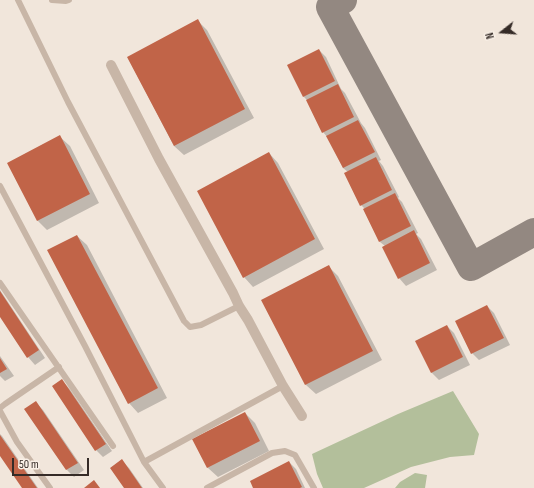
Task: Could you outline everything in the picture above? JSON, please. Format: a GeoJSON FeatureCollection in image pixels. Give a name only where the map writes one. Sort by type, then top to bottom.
{"type":"FeatureCollection","features":[{"type":"Feature","properties":{"kind":"street"},"geometry":{"type":"LineString","coordinates":[[111,65],[159,159],[283,386],[302,416]]}},
{"type":"Feature","properties":{"kind":"lane"},"geometry":{"type":"LineString","coordinates":[[18,0],[68,102],[184,321],[190,327],[200,325],[239,306]]}},
{"type":"Feature","properties":{"kind":"lane"},"geometry":{"type":"LineString","coordinates":[[52,0],[69,0]]}},
{"type":"Feature","properties":{"kind":"lane"},"geometry":{"type":"LineString","coordinates":[[0,186],[144,462],[163,488]]}},
{"type":"Feature","properties":{"kind":"lane"},"geometry":{"type":"LineString","coordinates":[[0,282],[113,446]]}},
{"type":"Feature","properties":{"kind":"lane"},"geometry":{"type":"LineString","coordinates":[[50,488],[16,442],[0,410],[4,404],[59,367]]}},
{"type":"Feature","properties":{"kind":"lane"},"geometry":{"type":"LineString","coordinates":[[144,462],[283,386]]}},
{"type":"Feature","properties":{"kind":"lane"},"geometry":{"type":"LineString","coordinates":[[207,488],[272,453],[285,451],[295,455],[314,488]]}},
{"type":"Feature","properties":{"kind":"green space"},"geometry":{"type":"Polygon","coordinates":[[[453,391],[479,434],[474,455],[450,457],[411,467],[364,488],[323,488],[317,474],[312,454],[398,414],[453,391]]]}},
{"type":"Feature","properties":{"kind":"green space"},"geometry":{"type":"Polygon","coordinates":[[[415,473],[427,475],[425,488],[395,488],[400,482],[415,473]]]}},
{"type":"Feature","properties":{"kind":"building"},"geometry":{"type":"Polygon","coordinates":[[[198,19],[245,109],[174,146],[127,57],[198,19]]]}},
{"type":"Feature","properties":{"kind":"building"},"geometry":{"type":"Polygon","coordinates":[[[319,49],[335,81],[303,97],[287,65],[319,49]]]}},
{"type":"Feature","properties":{"kind":"building"},"geometry":{"type":"Polygon","coordinates":[[[338,84],[354,117],[322,133],[306,100],[338,84]]]}},
{"type":"Feature","properties":{"kind":"building"},"geometry":{"type":"Polygon","coordinates":[[[358,120],[375,152],[343,168],[326,136],[358,120]]]}},
{"type":"Feature","properties":{"kind":"building"},"geometry":{"type":"Polygon","coordinates":[[[60,135],[90,194],[37,221],[7,163],[60,135]]]}},
{"type":"Feature","properties":{"kind":"building"},"geometry":{"type":"Polygon","coordinates":[[[269,152],[315,239],[243,278],[197,191],[269,152]]]}},
{"type":"Feature","properties":{"kind":"building"},"geometry":{"type":"Polygon","coordinates":[[[376,157],[392,190],[360,206],[344,173],[376,157]]]}},
{"type":"Feature","properties":{"kind":"building"},"geometry":{"type":"Polygon","coordinates":[[[395,193],[411,226],[379,242],[363,209],[395,193]]]}},
{"type":"Feature","properties":{"kind":"building"},"geometry":{"type":"Polygon","coordinates":[[[414,230],[430,263],[398,279],[382,247],[414,230]]]}},
{"type":"Feature","properties":{"kind":"building"},"geometry":{"type":"Polygon","coordinates":[[[77,235],[158,388],[128,404],[47,250],[77,235]]]}},
{"type":"Feature","properties":{"kind":"building"},"geometry":{"type":"Polygon","coordinates":[[[329,265],[373,351],[305,385],[261,300],[329,265]]]}},
{"type":"Feature","properties":{"kind":"building"},"geometry":{"type":"Polygon","coordinates":[[[0,291],[39,350],[27,358],[0,317],[0,291]]]}},
{"type":"Feature","properties":{"kind":"building"},"geometry":{"type":"Polygon","coordinates":[[[487,305],[504,338],[471,354],[455,321],[487,305]]]}},
{"type":"Feature","properties":{"kind":"building"},"geometry":{"type":"Polygon","coordinates":[[[447,325],[463,357],[431,373],[415,341],[447,325]]]}},
{"type":"Feature","properties":{"kind":"building"},"geometry":{"type":"Polygon","coordinates":[[[0,358],[7,369],[0,373],[0,358]]]}},
{"type":"Feature","properties":{"kind":"building"},"geometry":{"type":"Polygon","coordinates":[[[62,379],[106,444],[95,451],[52,386],[62,379]]]}},
{"type":"Feature","properties":{"kind":"building"},"geometry":{"type":"Polygon","coordinates":[[[36,401],[78,463],[66,470],[24,409],[36,401]]]}},
{"type":"Feature","properties":{"kind":"building"},"geometry":{"type":"Polygon","coordinates":[[[245,412],[260,441],[207,468],[192,439],[245,412]]]}},
{"type":"Feature","properties":{"kind":"building"},"geometry":{"type":"Polygon","coordinates":[[[0,435],[37,488],[22,488],[0,456],[0,435]]]}},
{"type":"Feature","properties":{"kind":"building"},"geometry":{"type":"Polygon","coordinates":[[[122,459],[142,488],[124,488],[110,468],[122,459]]]}},
{"type":"Feature","properties":{"kind":"building"},"geometry":{"type":"Polygon","coordinates":[[[289,461],[302,487],[253,488],[250,481],[289,461]]]}},
{"type":"Feature","properties":{"kind":"building"},"geometry":{"type":"Polygon","coordinates":[[[94,480],[100,488],[84,488],[94,480]]]}},
{"type":"Feature","properties":{"kind":"taxiway"},"geometry":{"type":"LineString","coordinates":[[343,0],[330,7],[471,267],[534,232]]}}]}
